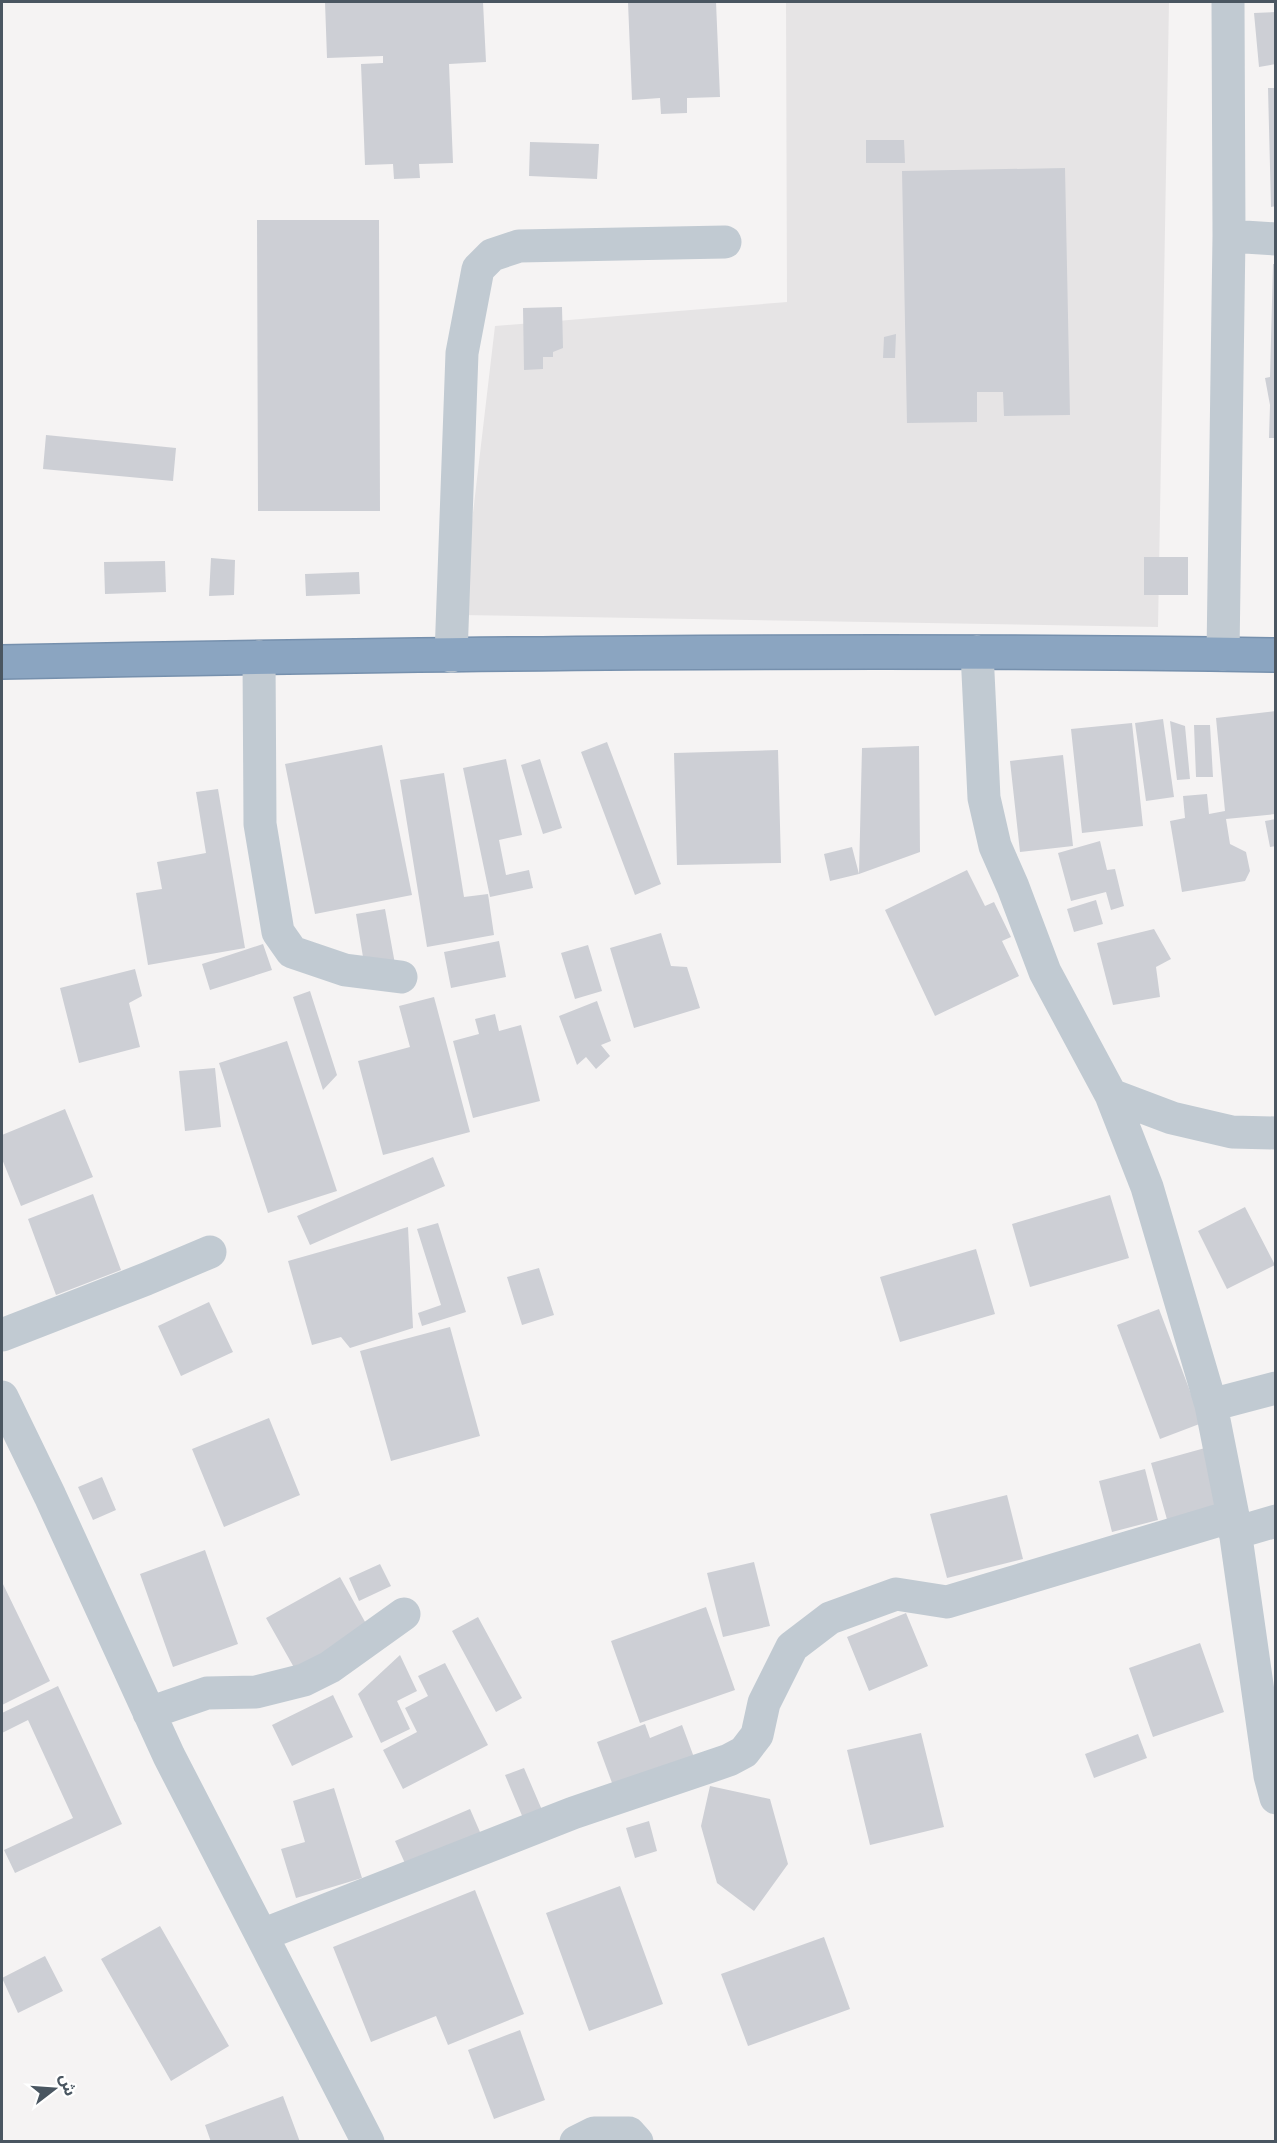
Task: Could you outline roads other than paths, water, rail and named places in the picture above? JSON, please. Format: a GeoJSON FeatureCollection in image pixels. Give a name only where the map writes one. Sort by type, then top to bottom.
{"type":"FeatureCollection","features":[{"type":"Feature","properties":{"kind":"highway"},"geometry":{"type":"LineString","coordinates":[[2,662],[259,657],[977,652],[1275,655]]}},
{"type":"Feature","properties":{"kind":"street"},"geometry":{"type":"LineString","coordinates":[[1223,654],[1229,236],[1228,2]]}},
{"type":"Feature","properties":{"kind":"street"},"geometry":{"type":"LineString","coordinates":[[1229,236],[1275,239]]}},
{"type":"Feature","properties":{"kind":"street"},"geometry":{"type":"LineString","coordinates":[[451,656],[462,354],[478,269],[492,255],[519,246],[725,242]]}},
{"type":"Feature","properties":{"kind":"street"},"geometry":{"type":"LineString","coordinates":[[977,652],[984,798],[995,846],[1045,972],[1111,1095],[1147,1187],[1211,1405],[1234,1525],[1275,1798]]}},
{"type":"Feature","properties":{"kind":"street"},"geometry":{"type":"LineString","coordinates":[[259,657],[260,824],[278,932],[292,952],[345,970],[401,977]]}},
{"type":"Feature","properties":{"kind":"street"},"geometry":{"type":"LineString","coordinates":[[1111,1095],[1172,1118],[1232,1131],[1275,1133]]}},
{"type":"Feature","properties":{"kind":"street"},"geometry":{"type":"LineString","coordinates":[[2,1335],[210,1252]]}},
{"type":"Feature","properties":{"kind":"street"},"geometry":{"type":"LineString","coordinates":[[1211,1405],[1275,1388]]}},
{"type":"Feature","properties":{"kind":"street"},"geometry":{"type":"LineString","coordinates":[[2,1397],[50,1496],[168,1756],[368,2142]]}},
{"type":"Feature","properties":{"kind":"street"},"geometry":{"type":"LineString","coordinates":[[262,1935],[573,1813],[729,1760],[744,1752],[757,1736],[764,1703],[792,1647],[830,1618],[896,1594],[947,1602],[1234,1525],[1275,1521]]}},
{"type":"Feature","properties":{"kind":"street"},"geometry":{"type":"LineString","coordinates":[[149,1713],[207,1693],[256,1692],[304,1680],[330,1667],[404,1614]]}},
{"type":"Feature","properties":{"kind":"street"},"geometry":{"type":"LineString","coordinates":[[576,2142],[594,2133],[629,2133],[638,2142]]}}]}
